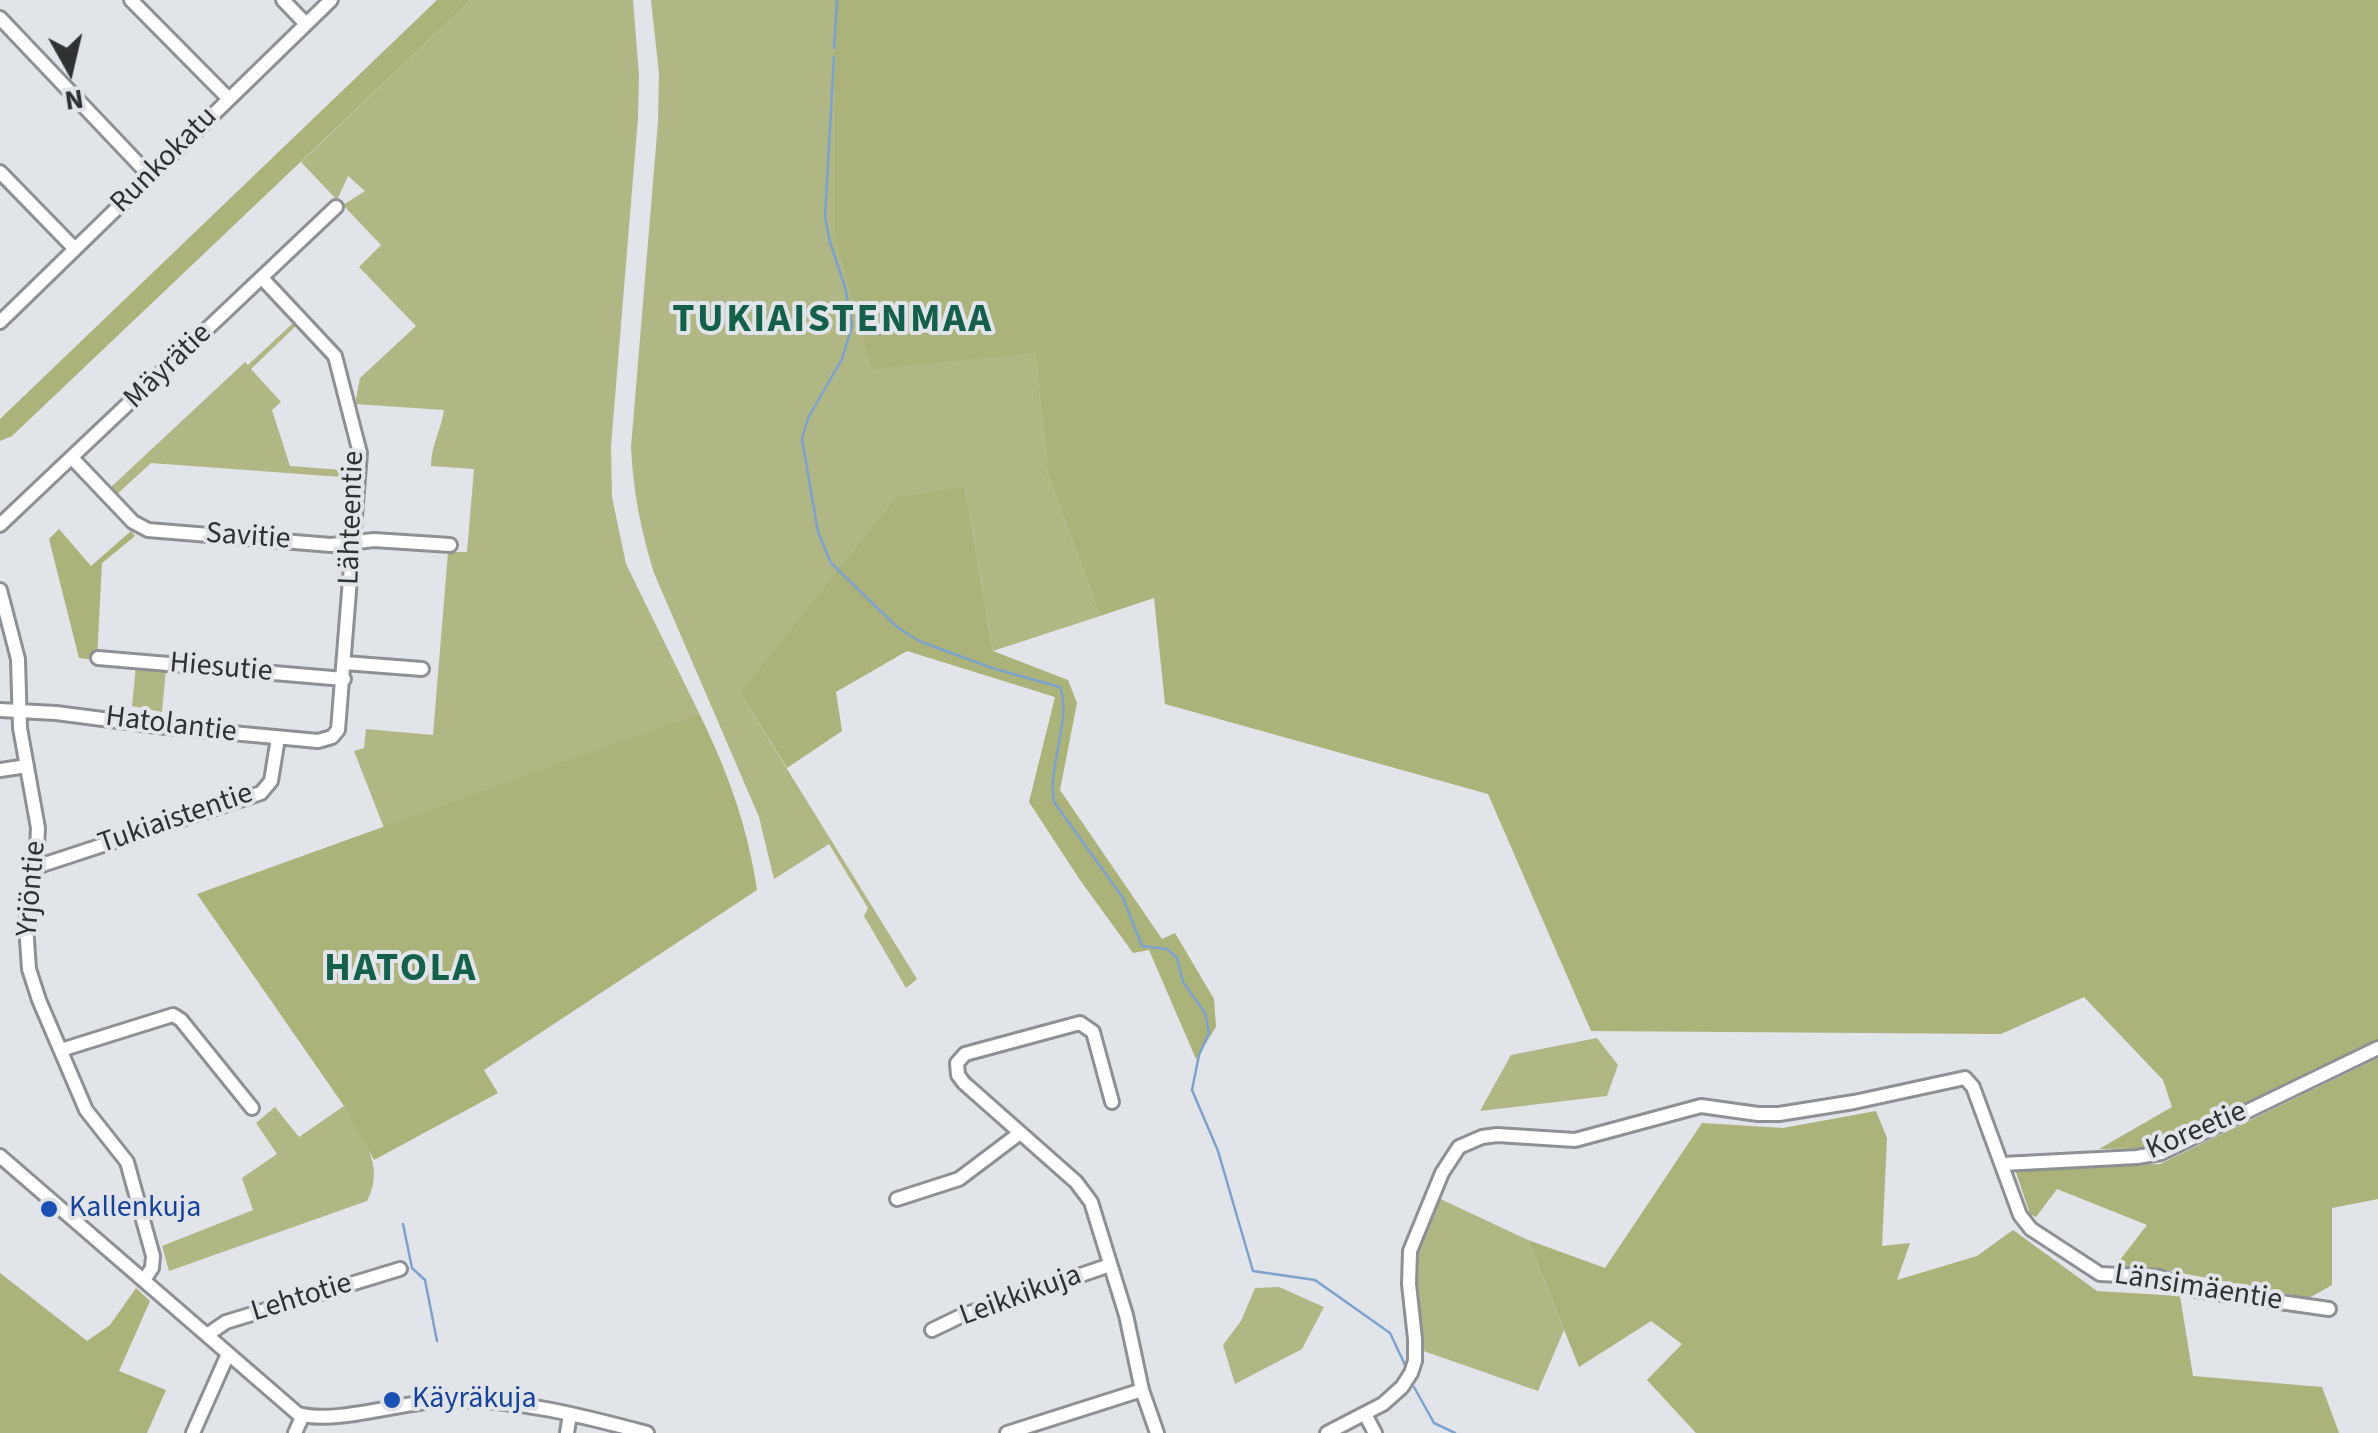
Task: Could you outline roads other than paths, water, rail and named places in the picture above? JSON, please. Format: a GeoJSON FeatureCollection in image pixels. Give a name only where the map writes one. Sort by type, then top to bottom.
{"type":"FeatureCollection","features":[{"type":"Feature","properties":{"kind":"street"},"geometry":{"type":"LineString","coordinates":[[131,0],[228,98]]}},
{"type":"Feature","properties":{"kind":"street"},"geometry":{"type":"LineString","coordinates":[[282,0],[306,24]]}},
{"type":"Feature","properties":{"kind":"street","name":"Runkokatu"},"geometry":{"type":"LineString","coordinates":[[0,322],[331,0]]}},
{"type":"Feature","properties":{"kind":"street"},"geometry":{"type":"LineString","coordinates":[[0,18],[150,176]]}},
{"type":"Feature","properties":{"kind":"street"},"geometry":{"type":"LineString","coordinates":[[0,172],[75,249]]}},
{"type":"Feature","properties":{"kind":"street","name":"Mäyrätie"},"geometry":{"type":"LineString","coordinates":[[0,525],[336,207]]}},
{"type":"Feature","properties":{"kind":"street","name":"Lähteentie"},"geometry":{"type":"LineString","coordinates":[[262,278],[326,346],[340,367],[361,459],[338,730]]}},
{"type":"Feature","properties":{"kind":"street","name":"Savitie"},"geometry":{"type":"LineString","coordinates":[[73,459],[133,522],[148,530],[331,544],[377,540],[450,545]]}},
{"type":"Feature","properties":{"kind":"street","name":"Yrjöntie"},"geometry":{"type":"LineString","coordinates":[[0,590],[18,659],[20,728],[38,828],[26,925],[29,969],[86,1110],[127,1162],[153,1256],[152,1268],[144,1280]]}},
{"type":"Feature","properties":{"kind":"street","name":"Hiesutie"},"geometry":{"type":"LineString","coordinates":[[98,658],[344,679]]}},
{"type":"Feature","properties":{"kind":"street"},"geometry":{"type":"LineString","coordinates":[[346,663],[422,669]]}},
{"type":"Feature","properties":{"kind":"street","name":"Hatolantie"},"geometry":{"type":"LineString","coordinates":[[0,710],[22,705],[318,741],[332,737],[338,730]]}},
{"type":"Feature","properties":{"kind":"street","name":"Tukiaistentie"},"geometry":{"type":"LineString","coordinates":[[36,866],[261,793],[271,781],[278,738]]}},
{"type":"Feature","properties":{"kind":"street"},"geometry":{"type":"LineString","coordinates":[[0,770],[27,766]]}},
{"type":"Feature","properties":{"kind":"street"},"geometry":{"type":"LineString","coordinates":[[61,1050],[172,1015],[181,1020],[252,1108]]}},
{"type":"Feature","properties":{"kind":"street"},"geometry":{"type":"LineString","coordinates":[[1112,1102],[1094,1032],[1075,1022],[962,1056],[957,1066],[960,1080],[1082,1187],[1091,1202],[1157,1433]]}},
{"type":"Feature","properties":{"kind":"street","name":"Koreetie"},"geometry":{"type":"LineString","coordinates":[[2003,1164],[2162,1153],[2378,1048]]}},
{"type":"Feature","properties":{"kind":"street","name":"Länsimäentie"},"geometry":{"type":"LineString","coordinates":[[1365,1414],[1402,1387],[1415,1361],[1408,1284],[1410,1251],[1442,1173],[1460,1147],[1482,1137],[1575,1140],[1700,1106],[1779,1114],[1965,1078],[1973,1087],[2020,1214],[2030,1229],[2100,1274],[2160,1277],[2196,1290],[2329,1309]]}},
{"type":"Feature","properties":{"kind":"street"},"geometry":{"type":"LineString","coordinates":[[898,1199],[959,1179],[1020,1133]]}},
{"type":"Feature","properties":{"kind":"street"},"geometry":{"type":"LineString","coordinates":[[0,1156],[303,1415],[320,1417],[450,1400],[511,1403],[647,1433]]}},
{"type":"Feature","properties":{"kind":"street","name":"Leikkikuja"},"geometry":{"type":"LineString","coordinates":[[932,1330],[961,1316],[1110,1265]]}},
{"type":"Feature","properties":{"kind":"street","name":"Lehtotie"},"geometry":{"type":"LineString","coordinates":[[206,1335],[226,1322],[400,1269]]}},
{"type":"Feature","properties":{"kind":"street"},"geometry":{"type":"LineString","coordinates":[[193,1433],[228,1354]]}},
{"type":"Feature","properties":{"kind":"street"},"geometry":{"type":"LineString","coordinates":[[1007,1433],[1142,1390]]}},
{"type":"Feature","properties":{"kind":"street"},"geometry":{"type":"LineString","coordinates":[[567,1433],[570,1414]]}},
{"type":"Feature","properties":{"kind":"street"},"geometry":{"type":"LineString","coordinates":[[1327,1433],[1365,1414],[1375,1433]]}},
{"type":"Feature","properties":{"kind":"street"},"geometry":{"type":"LineString","coordinates":[[294,1433],[303,1415]]}},
{"type":"Feature","properties":{"kind":"waterway"},"geometry":{"type":"LineString","coordinates":[[834,48],[837,0]]}},
{"type":"Feature","properties":{"kind":"waterway"},"geometry":{"type":"LineString","coordinates":[[834,57],[825,217],[852,326],[842,359],[808,418],[802,439],[818,532],[831,563],[897,627],[919,641],[992,668],[1060,687],[1063,714],[1054,802],[1123,898],[1142,946],[1167,949],[1177,958],[1183,982],[1205,1013],[1209,1033],[1199,1055],[1192,1090],[1218,1151],[1253,1271],[1315,1280],[1390,1333],[1406,1367]]}},
{"type":"Feature","properties":{"kind":"waterway"},"geometry":{"type":"LineString","coordinates":[[403,1224],[412,1268],[425,1280],[437,1341]]}},
{"type":"Feature","properties":{"kind":"waterway"},"geometry":{"type":"LineString","coordinates":[[1414,1387],[1434,1423],[1455,1433]]}},
{"type":"Feature","properties":{"kind":"place","name":"Kallenkuja"},"geometry":{"type":"Point","coordinates":[49,1209]}},
{"type":"Feature","properties":{"kind":"place","name":"Käyräkuja"},"geometry":{"type":"Point","coordinates":[392,1400]}},
{"type":"Feature","properties":{"kind":"district","name":"TUKIAISTENMAA"},"geometry":{"type":"Point","coordinates":[833,322]}},
{"type":"Feature","properties":{"kind":"district","name":"HATOLA"},"geometry":{"type":"Point","coordinates":[401,971]}}]}
